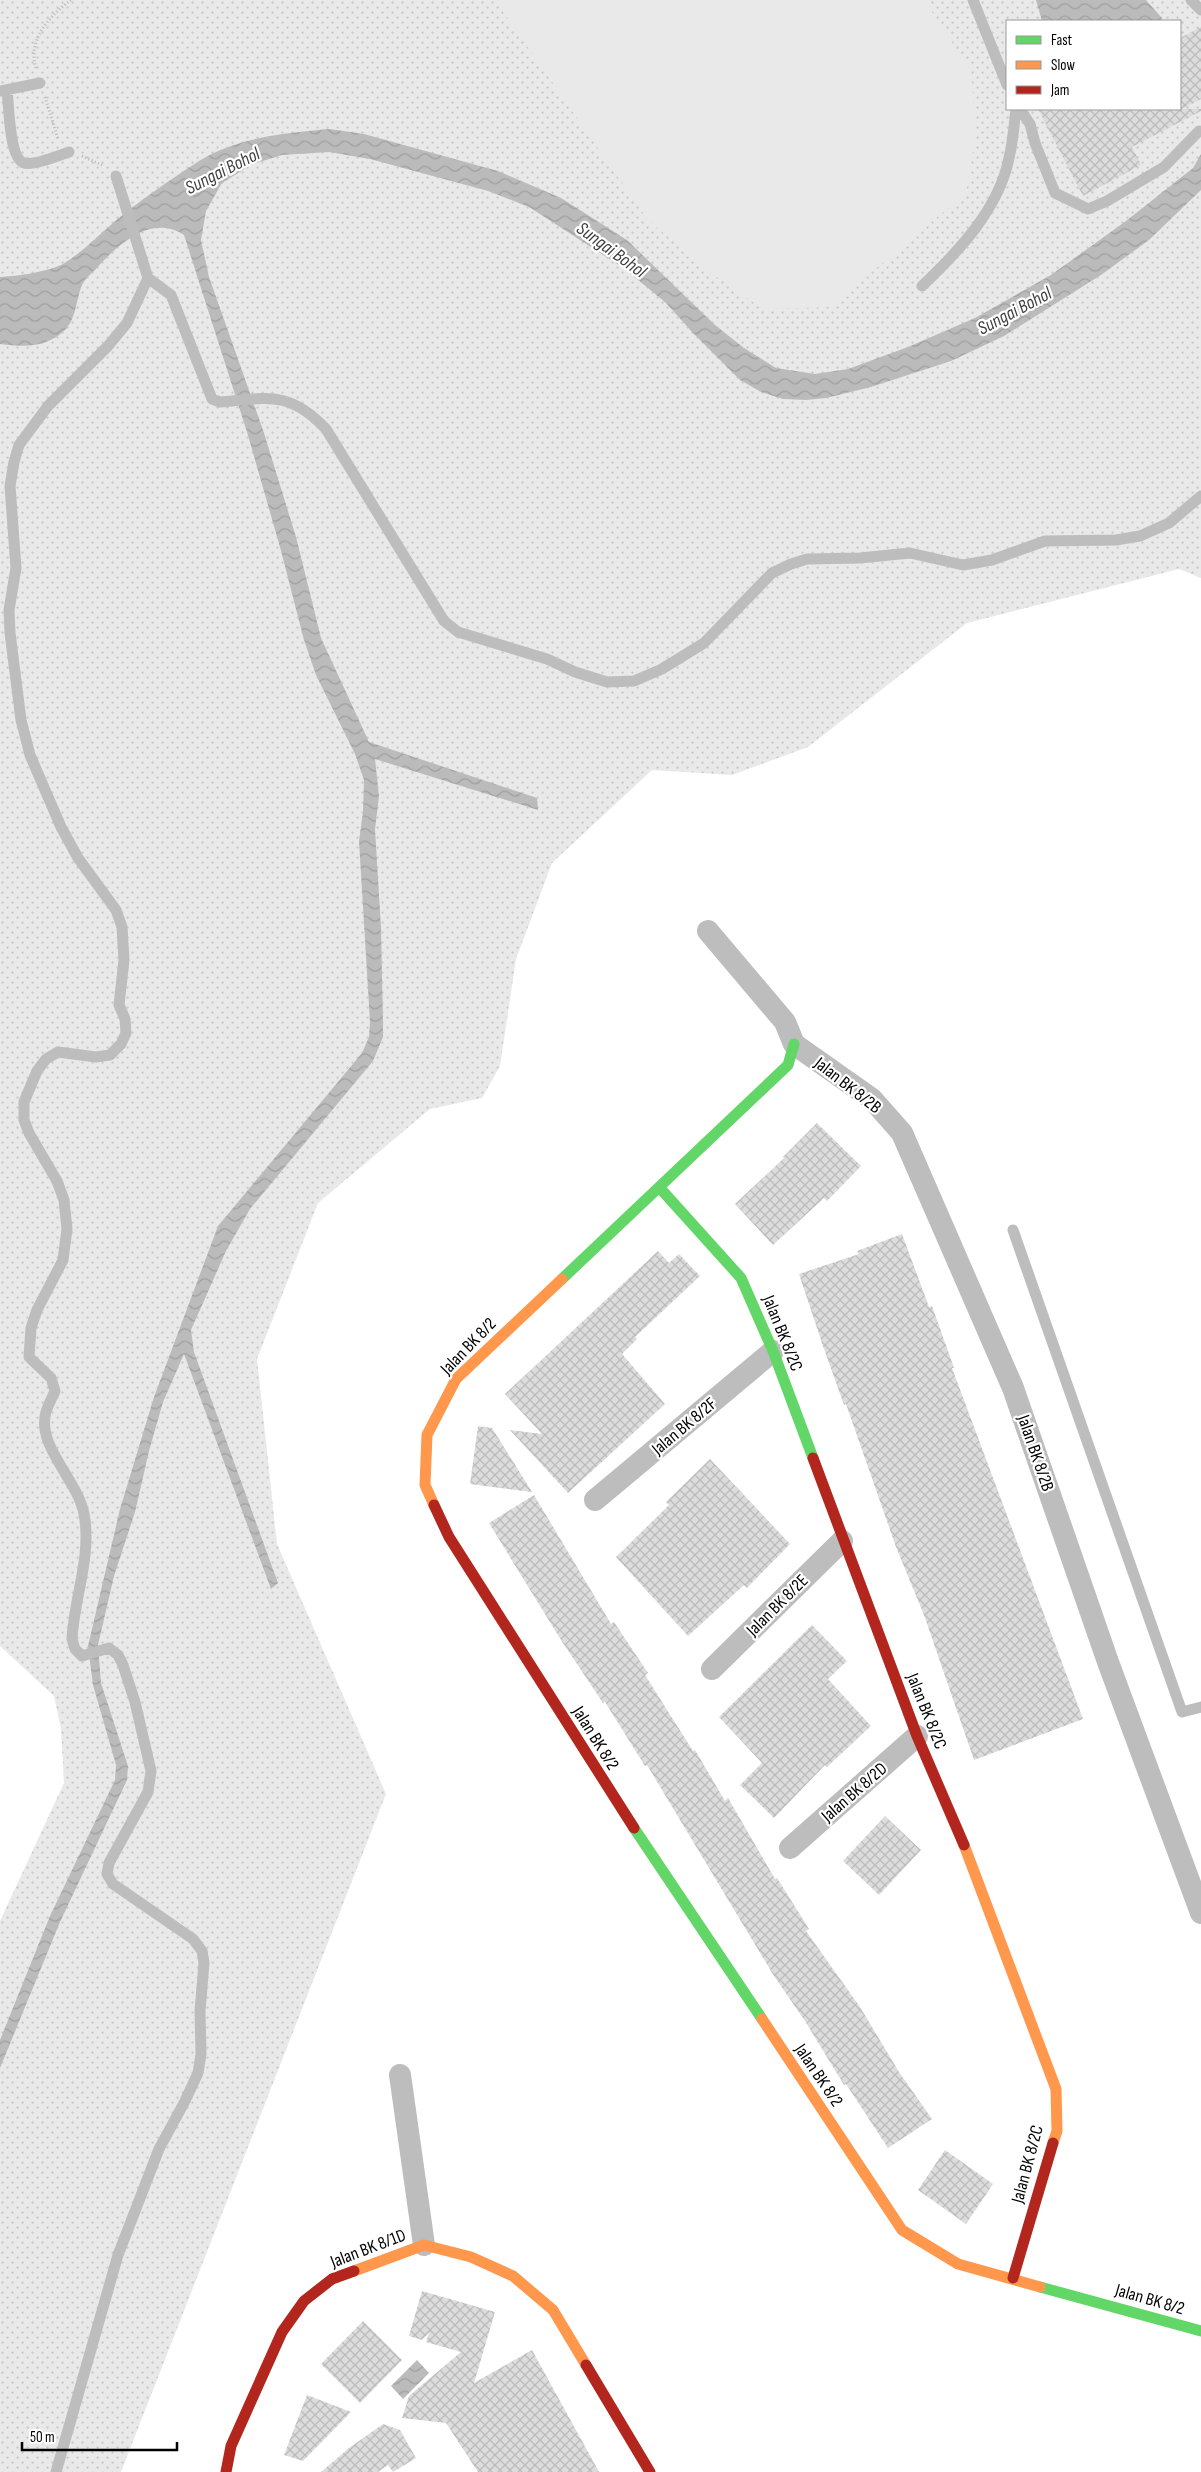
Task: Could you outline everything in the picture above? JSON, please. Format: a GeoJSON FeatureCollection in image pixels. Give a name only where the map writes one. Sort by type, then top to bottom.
{"type":"FeatureCollection","features":[{"type":"Feature","properties":{"kind":"street"},"geometry":{"type":"LineString","coordinates":[[708,931],[785,1022],[794,1044]]}},
{"type":"Feature","properties":{"kind":"street","name":"Jalan BK 8/2"},"geometry":{"type":"LineString","coordinates":[[794,1044],[788,1065],[456,1379],[427,1435],[425,1484],[449,1537],[606,1786],[902,2230],[958,2264],[1201,2331]]}},
{"type":"Feature","properties":{"kind":"street","name":"Jalan BK 8/2B"},"geometry":{"type":"LineString","coordinates":[[794,1044],[872,1099],[902,1133],[1013,1388],[1108,1662],[1201,1913]]}},
{"type":"Feature","properties":{"kind":"street","name":"Jalan BK 8/2C"},"geometry":{"type":"LineString","coordinates":[[659,1187],[741,1278],[773,1351],[842,1541],[917,1736],[954,1820],[1056,2089],[1057,2131],[1013,2278]]}},
{"type":"Feature","properties":{"kind":"street","name":"Jalan BK 8/2F"},"geometry":{"type":"LineString","coordinates":[[595,1500],[773,1351]]}},
{"type":"Feature","properties":{"kind":"street","name":"Jalan BK 8/2E"},"geometry":{"type":"LineString","coordinates":[[712,1669],[842,1541]]}},
{"type":"Feature","properties":{"kind":"street","name":"Jalan BK 8/2D"},"geometry":{"type":"LineString","coordinates":[[790,1848],[917,1736]]}},
{"type":"Feature","properties":{"kind":"street"},"geometry":{"type":"LineString","coordinates":[[400,2075],[424,2245]]}},
{"type":"Feature","properties":{"kind":"street","name":"Jalan BK 8/1D"},"geometry":{"type":"LineString","coordinates":[[226,2472],[231,2446],[282,2332],[304,2301],[332,2279],[424,2245],[471,2257],[513,2276],[553,2310],[650,2472]]}},
{"type":"Feature","properties":{"kind":"lane"},"geometry":{"type":"LineString","coordinates":[[973,0],[1006,82]]}},
{"type":"Feature","properties":{"kind":"lane"},"geometry":{"type":"LineString","coordinates":[[1191,0],[1201,10]]}},
{"type":"Feature","properties":{"kind":"lane"},"geometry":{"type":"LineString","coordinates":[[40,82],[4,91],[13,149],[18,159],[24,163],[32,164],[69,152]]}},
{"type":"Feature","properties":{"kind":"lane"},"geometry":{"type":"LineString","coordinates":[[922,286],[944,264],[990,207],[1009,160],[1016,110]]}},
{"type":"Feature","properties":{"kind":"lane"},"geometry":{"type":"LineString","coordinates":[[1021,110],[1030,124],[1035,143],[1055,193],[1088,209],[1107,201],[1164,167],[1199,132]]}},
{"type":"Feature","properties":{"kind":"lane"},"geometry":{"type":"LineString","coordinates":[[116,176],[148,278],[171,295],[212,399],[220,402],[262,399],[284,400],[298,405],[326,429],[384,527],[444,622],[458,632],[547,659],[575,672],[607,682],[634,681],[662,669],[704,643],[772,573],[791,564],[807,559],[860,558],[910,553],[963,564],[992,560],[1045,541],[1116,540],[1140,536],[1169,523],[1201,496]]}},
{"type":"Feature","properties":{"kind":"lane"},"geometry":{"type":"LineString","coordinates":[[56,2472],[118,2255],[159,2149],[186,2101],[198,2072],[201,2054],[200,2011],[204,1963],[202,1951],[193,1939],[113,1884],[107,1874],[109,1864],[148,1792],[151,1772],[135,1702],[123,1664],[118,1655],[109,1648],[82,1656],[75,1649],[72,1639],[85,1548],[84,1514],[77,1492],[46,1440],[44,1426],[46,1412],[55,1391],[51,1378],[29,1357],[28,1344],[37,1310],[63,1260],[67,1229],[64,1200],[57,1181],[38,1150],[24,1120],[24,1102],[38,1071],[46,1059],[58,1052],[96,1057],[110,1055],[121,1044],[126,1034],[126,1019],[119,1005],[124,960],[122,927],[116,910],[78,858],[61,827],[30,755],[20,720],[9,610],[16,568],[10,486],[19,446],[48,406],[108,346],[128,323],[148,278]]}},
{"type":"Feature","properties":{"kind":"lane"},"geometry":{"type":"LineString","coordinates":[[1013,1230],[1182,1712],[1201,1707]]}},
{"type":"Feature","properties":{"kind":"path"},"geometry":{"type":"LineString","coordinates":[[70,0],[43,28],[35,44],[34,61],[58,142],[69,152],[105,166],[116,176]]}},
{"type":"Feature","properties":{"kind":"shaded area"},"geometry":{"type":"Polygon","coordinates":[[[0,0],[1201,0],[1201,578],[1179,569],[967,623],[808,747],[732,775],[652,770],[552,863],[516,959],[500,1066],[482,1098],[430,1109],[318,1203],[257,1359],[277,1544],[386,1794],[121,2472],[0,2472],[0,1921],[64,1783],[61,1729],[54,1696],[0,1646],[0,0]]]}},
{"type":"Feature","properties":{"kind":"shaded area"},"geometry":{"type":"Polygon","coordinates":[[[495,0],[924,0],[971,71],[976,132],[966,193],[830,307],[763,309],[711,273],[648,220],[495,0]]]}},
{"type":"Feature","properties":{"kind":"water"},"geometry":{"type":"Polygon","coordinates":[[[1036,0],[1146,0],[1162,18],[1161,20],[1042,20],[1036,0]]]}},
{"type":"Feature","properties":{"kind":"water","name":"Sungai Bohol"},"geometry":{"type":"Polygon","coordinates":[[[330,129],[364,134],[498,171],[561,198],[627,240],[715,325],[744,348],[776,368],[815,374],[848,369],[908,347],[975,318],[1051,275],[1126,221],[1193,168],[1201,154],[1201,190],[1149,240],[1101,275],[1004,336],[951,361],[871,387],[826,398],[806,400],[783,399],[761,392],[740,380],[666,303],[625,269],[529,207],[488,191],[370,159],[329,152],[282,155],[253,164],[222,183],[206,211],[201,240],[209,277],[263,430],[296,537],[321,638],[369,742],[537,798],[538,810],[375,759],[379,796],[375,829],[381,928],[383,1037],[373,1061],[250,1209],[226,1251],[191,1330],[194,1352],[278,1583],[271,1589],[184,1354],[163,1402],[135,1512],[114,1576],[98,1645],[101,1683],[128,1766],[127,1780],[60,1922],[0,2068],[0,2040],[50,1916],[115,1780],[116,1765],[93,1685],[88,1646],[120,1509],[154,1397],[218,1226],[362,1053],[369,1037],[370,1022],[359,841],[363,812],[364,780],[355,754],[316,675],[304,640],[247,432],[184,235],[172,229],[148,230],[136,235],[114,250],[84,281],[72,320],[65,330],[50,340],[35,345],[0,344],[0,277],[41,271],[57,267],[70,260],[143,199],[199,161],[229,146],[297,132],[330,129]]]}},
{"type":"Feature","properties":{"kind":"water"},"geometry":{"type":"Polygon","coordinates":[[[417,2360],[429,2373],[403,2399],[391,2386],[417,2360]]]}},
{"type":"Feature","properties":{"kind":"building"},"geometry":{"type":"Polygon","coordinates":[[[1201,27],[1201,99],[1182,109],[1201,109],[1201,111],[1132,147],[1141,165],[1083,196],[1039,110],[1181,110],[1181,37],[1201,27]]]}},
{"type":"Feature","properties":{"kind":"building"},"geometry":{"type":"Polygon","coordinates":[[[817,1123],[861,1166],[827,1201],[824,1198],[773,1245],[735,1204],[784,1158],[817,1123]]]}},
{"type":"Feature","properties":{"kind":"building"},"geometry":{"type":"Polygon","coordinates":[[[902,1234],[929,1307],[932,1306],[954,1368],[952,1368],[1083,1719],[974,1760],[924,1615],[896,1547],[799,1274],[859,1254],[857,1251],[902,1234]]]}},
{"type":"Feature","properties":{"kind":"building"},"geometry":{"type":"Polygon","coordinates":[[[658,1251],[669,1263],[679,1254],[700,1276],[635,1337],[637,1339],[622,1354],[665,1404],[568,1493],[510,1430],[542,1434],[505,1394],[658,1251]]]}},
{"type":"Feature","properties":{"kind":"building"},"geometry":{"type":"Polygon","coordinates":[[[478,1426],[492,1428],[532,1492],[470,1484],[478,1426]]]}},
{"type":"Feature","properties":{"kind":"building"},"geometry":{"type":"Polygon","coordinates":[[[710,1459],[790,1544],[747,1588],[744,1585],[688,1636],[616,1557],[669,1505],[666,1502],[710,1459]]]}},
{"type":"Feature","properties":{"kind":"building"},"geometry":{"type":"Polygon","coordinates":[[[534,1495],[611,1624],[614,1622],[648,1673],[645,1675],[693,1751],[695,1750],[725,1801],[728,1798],[775,1879],[777,1878],[809,1929],[806,1931],[860,2007],[899,2072],[932,2119],[888,2148],[846,2084],[844,2085],[805,2021],[774,1976],[647,1765],[645,1766],[605,1702],[603,1703],[561,1640],[489,1523],[534,1495]]]}},
{"type":"Feature","properties":{"kind":"building"},"geometry":{"type":"Polygon","coordinates":[[[812,1625],[847,1661],[828,1679],[871,1726],[827,1767],[825,1765],[774,1818],[740,1785],[762,1763],[719,1717],[812,1625]]]}},
{"type":"Feature","properties":{"kind":"building"},"geometry":{"type":"Polygon","coordinates":[[[885,1816],[921,1850],[879,1895],[843,1861],[885,1816]]]}},
{"type":"Feature","properties":{"kind":"building"},"geometry":{"type":"Polygon","coordinates":[[[945,2150],[993,2184],[966,2224],[918,2190],[945,2150]]]}},
{"type":"Feature","properties":{"kind":"building"},"geometry":{"type":"Polygon","coordinates":[[[422,2291],[495,2312],[474,2383],[532,2350],[599,2472],[478,2472],[446,2423],[402,2418],[409,2396],[461,2352],[426,2342],[429,2333],[422,2340],[409,2336],[422,2291]]]}},
{"type":"Feature","properties":{"kind":"building"},"geometry":{"type":"Polygon","coordinates":[[[363,2321],[402,2360],[360,2403],[321,2364],[363,2321]]]}},
{"type":"Feature","properties":{"kind":"building"},"geometry":{"type":"Polygon","coordinates":[[[307,2395],[351,2412],[303,2461],[284,2455],[307,2395]]]}},
{"type":"Feature","properties":{"kind":"building"},"geometry":{"type":"Polygon","coordinates":[[[383,2424],[400,2430],[416,2458],[393,2472],[388,2465],[378,2472],[321,2472],[349,2448],[383,2424]]]}},
{"type":"Feature","properties":{"kind":"traffic: fast"},"geometry":{"type":"LineString","coordinates":[[562,1279],[788,1065],[794,1044]]}},
{"type":"Feature","properties":{"kind":"traffic: fast"},"geometry":{"type":"LineString","coordinates":[[659,1187],[741,1278],[773,1351],[813,1458]]}},
{"type":"Feature","properties":{"kind":"traffic: fast"},"geometry":{"type":"LineString","coordinates":[[634,1828],[762,2019]]}},
{"type":"Feature","properties":{"kind":"traffic: fast"},"geometry":{"type":"LineString","coordinates":[[1040,2287],[1201,2331]]}},
{"type":"Feature","properties":{"kind":"traffic: slow"},"geometry":{"type":"LineString","coordinates":[[434,1505],[425,1485],[427,1435],[456,1379],[562,1279]]}},
{"type":"Feature","properties":{"kind":"traffic: slow"},"geometry":{"type":"LineString","coordinates":[[964,1845],[1056,2089],[1057,2131],[1053,2143]]}},
{"type":"Feature","properties":{"kind":"traffic: slow"},"geometry":{"type":"LineString","coordinates":[[762,2019],[902,2230],[958,2264],[1040,2287]]}},
{"type":"Feature","properties":{"kind":"traffic: slow"},"geometry":{"type":"LineString","coordinates":[[354,2271],[424,2245],[471,2257],[513,2276],[553,2310],[586,2365]]}},
{"type":"Feature","properties":{"kind":"traffic: jam"},"geometry":{"type":"LineString","coordinates":[[813,1458],[917,1736],[964,1845]]}},
{"type":"Feature","properties":{"kind":"traffic: jam"},"geometry":{"type":"LineString","coordinates":[[434,1505],[449,1537],[634,1828]]}},
{"type":"Feature","properties":{"kind":"traffic: jam"},"geometry":{"type":"LineString","coordinates":[[1013,2278],[1053,2143]]}},
{"type":"Feature","properties":{"kind":"traffic: jam"},"geometry":{"type":"LineString","coordinates":[[226,2472],[231,2446],[282,2332],[304,2301],[332,2279],[354,2271]]}},
{"type":"Feature","properties":{"kind":"traffic: jam"},"geometry":{"type":"LineString","coordinates":[[586,2365],[650,2472]]}}]}
